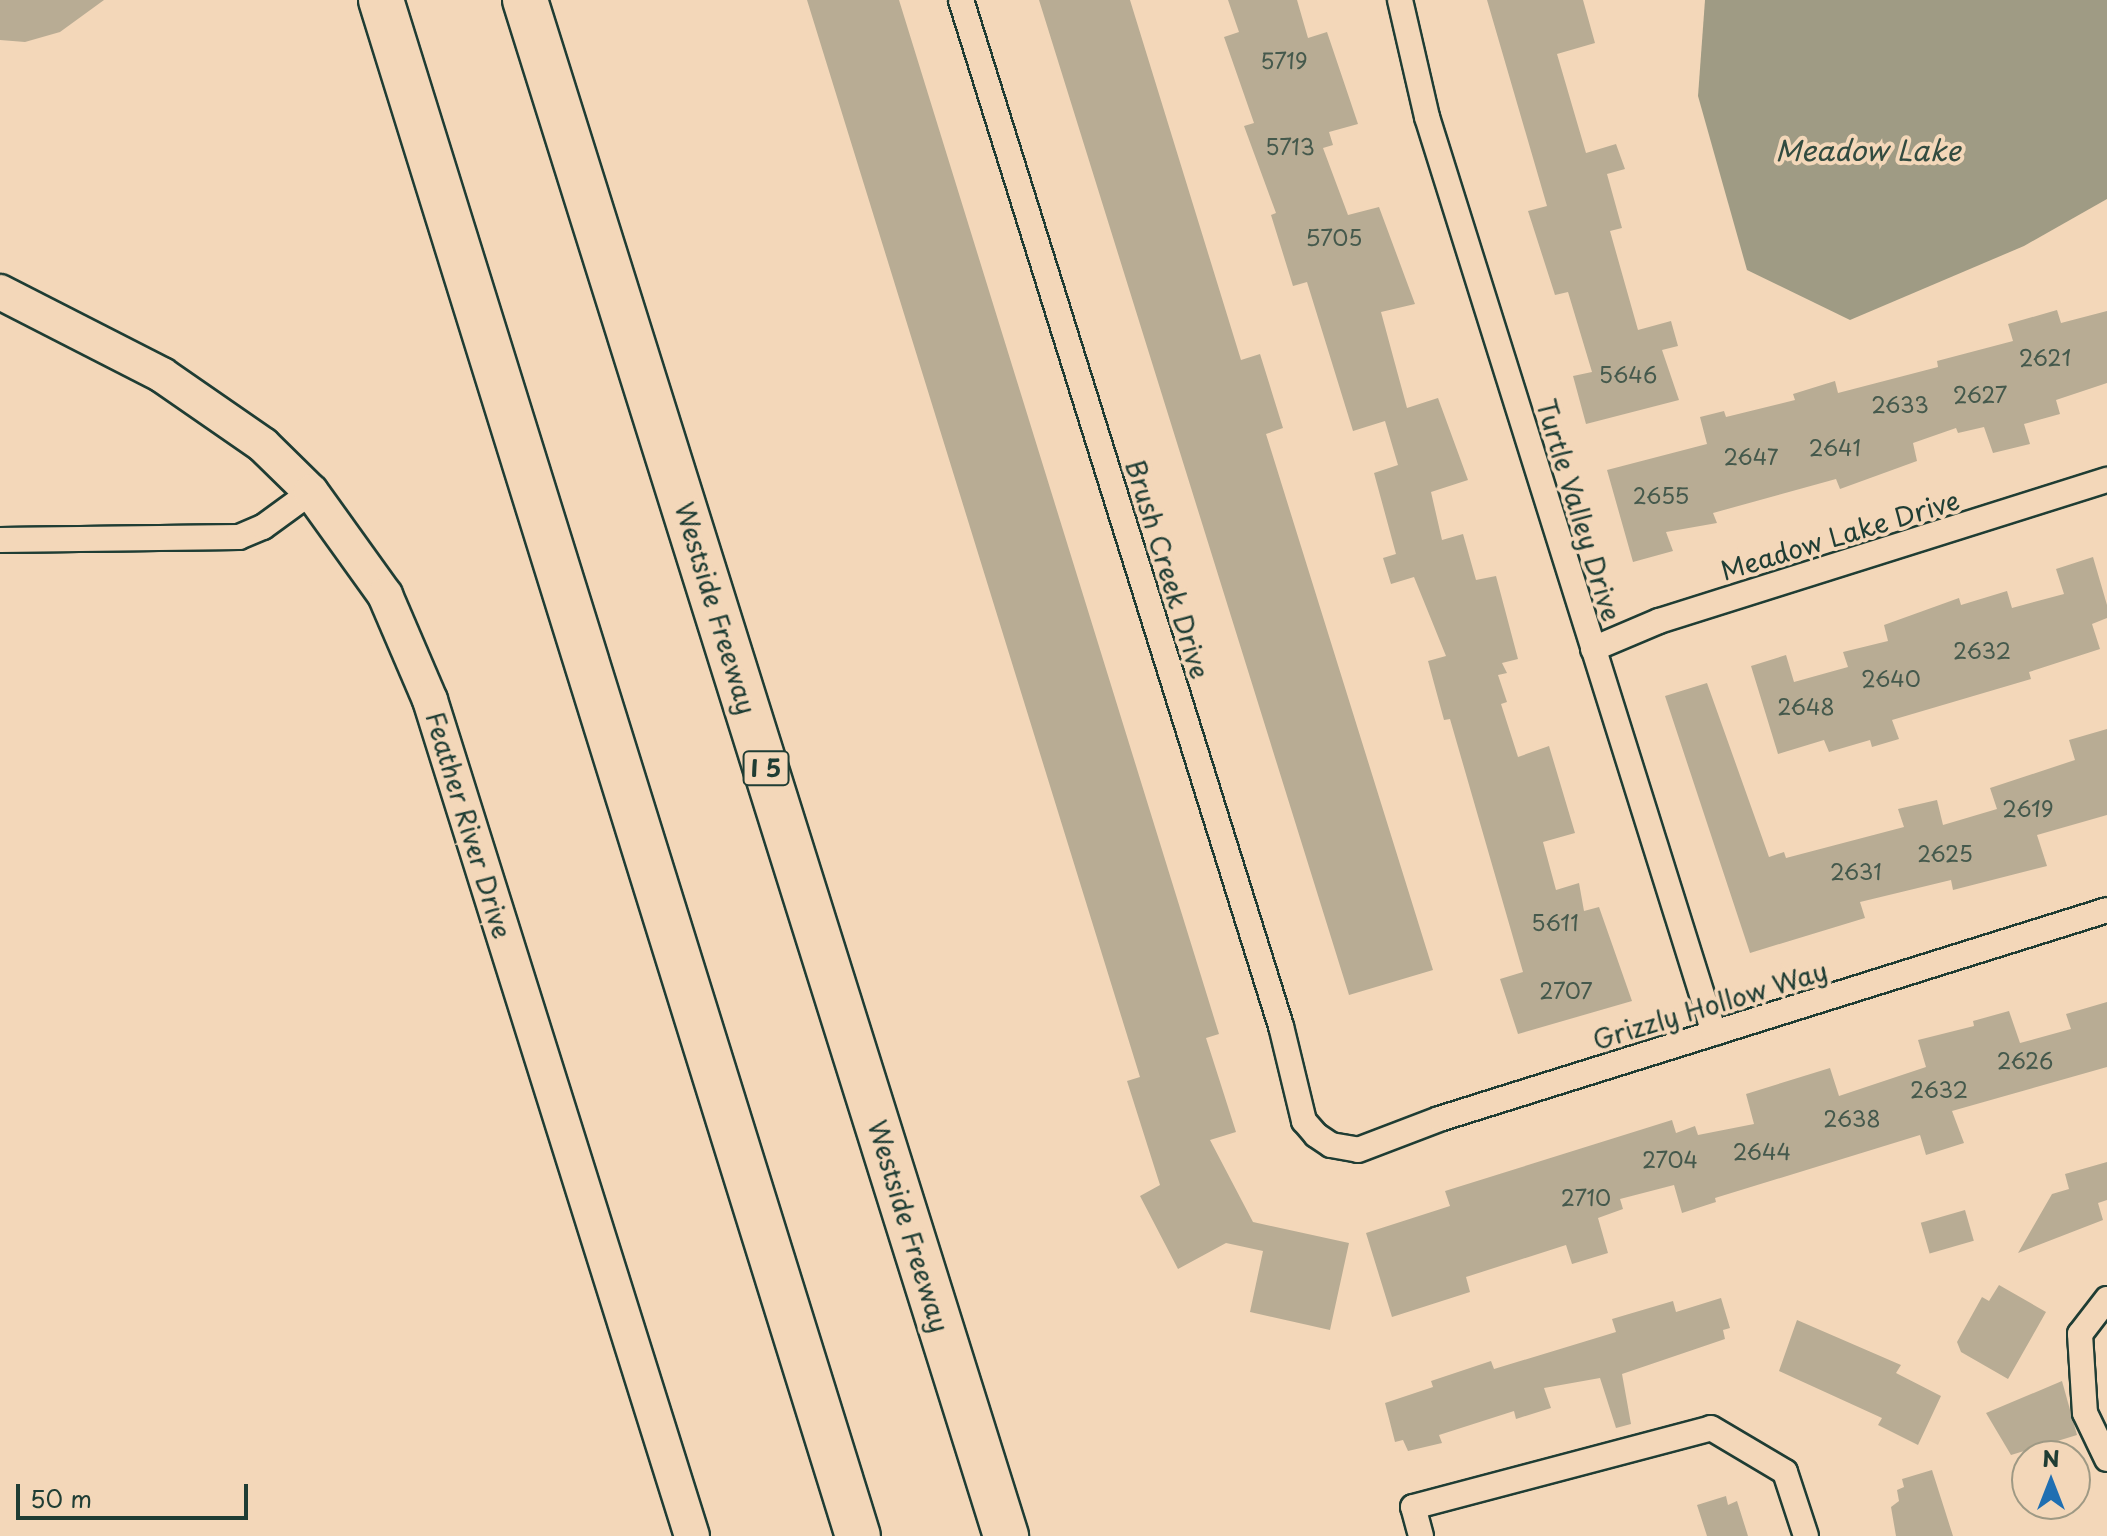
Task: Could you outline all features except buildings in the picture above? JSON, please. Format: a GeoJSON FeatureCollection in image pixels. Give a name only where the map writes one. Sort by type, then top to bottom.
{"type":"FeatureCollection","features":[{"type":"Feature","properties":{"kind":"highway"},"geometry":{"type":"LineString","coordinates":[[381,0],[858,1536]]}},
{"type":"Feature","properties":{"kind":"highway","name":"Westside Freeway"},"geometry":{"type":"LineString","coordinates":[[525,0],[1006,1536]]}},
{"type":"Feature","properties":{"kind":"street","name":"Brush Creek Drive"},"geometry":{"type":"LineString","coordinates":[[961,0],[1281,1026],[1304,1121],[1331,1145]]}},
{"type":"Feature","properties":{"kind":"street","name":"Turtle Valley Drive"},"geometry":{"type":"LineString","coordinates":[[1400,0],[1427,117],[1714,1033]]}},
{"type":"Feature","properties":{"kind":"street","name":"Feather River Drive"},"geometry":{"type":"LineString","coordinates":[[0,292],[212,406],[311,492],[385,595],[416,662],[692,1536]]}},
{"type":"Feature","properties":{"kind":"street","name":"Meadow Lake Drive"},"geometry":{"type":"LineString","coordinates":[[1593,649],[1659,621],[2107,480]]}},
{"type":"Feature","properties":{"kind":"street"},"geometry":{"type":"LineString","coordinates":[[0,540],[239,537],[263,527],[311,492]]}},
{"type":"Feature","properties":{"kind":"street","name":"Grizzly Hollow Way"},"geometry":{"type":"LineString","coordinates":[[1331,1145],[1358,1150],[1439,1119],[2107,910]]}},
{"type":"Feature","properties":{"kind":"street"},"geometry":{"type":"LineString","coordinates":[[2107,1299],[2080,1334],[2085,1413],[2107,1459]]}},
{"type":"Feature","properties":{"kind":"street"},"geometry":{"type":"LineString","coordinates":[[1421,1536],[1413,1507],[1711,1428],[1785,1472],[1806,1536]]}},
{"type":"Feature","properties":{"kind":"water","name":"Meadow Lake"},"geometry":{"type":"Polygon","coordinates":[[[1705,0],[2107,0],[2107,199],[2024,246],[1850,320],[1747,270],[1698,96],[1705,0]]]}}]}
